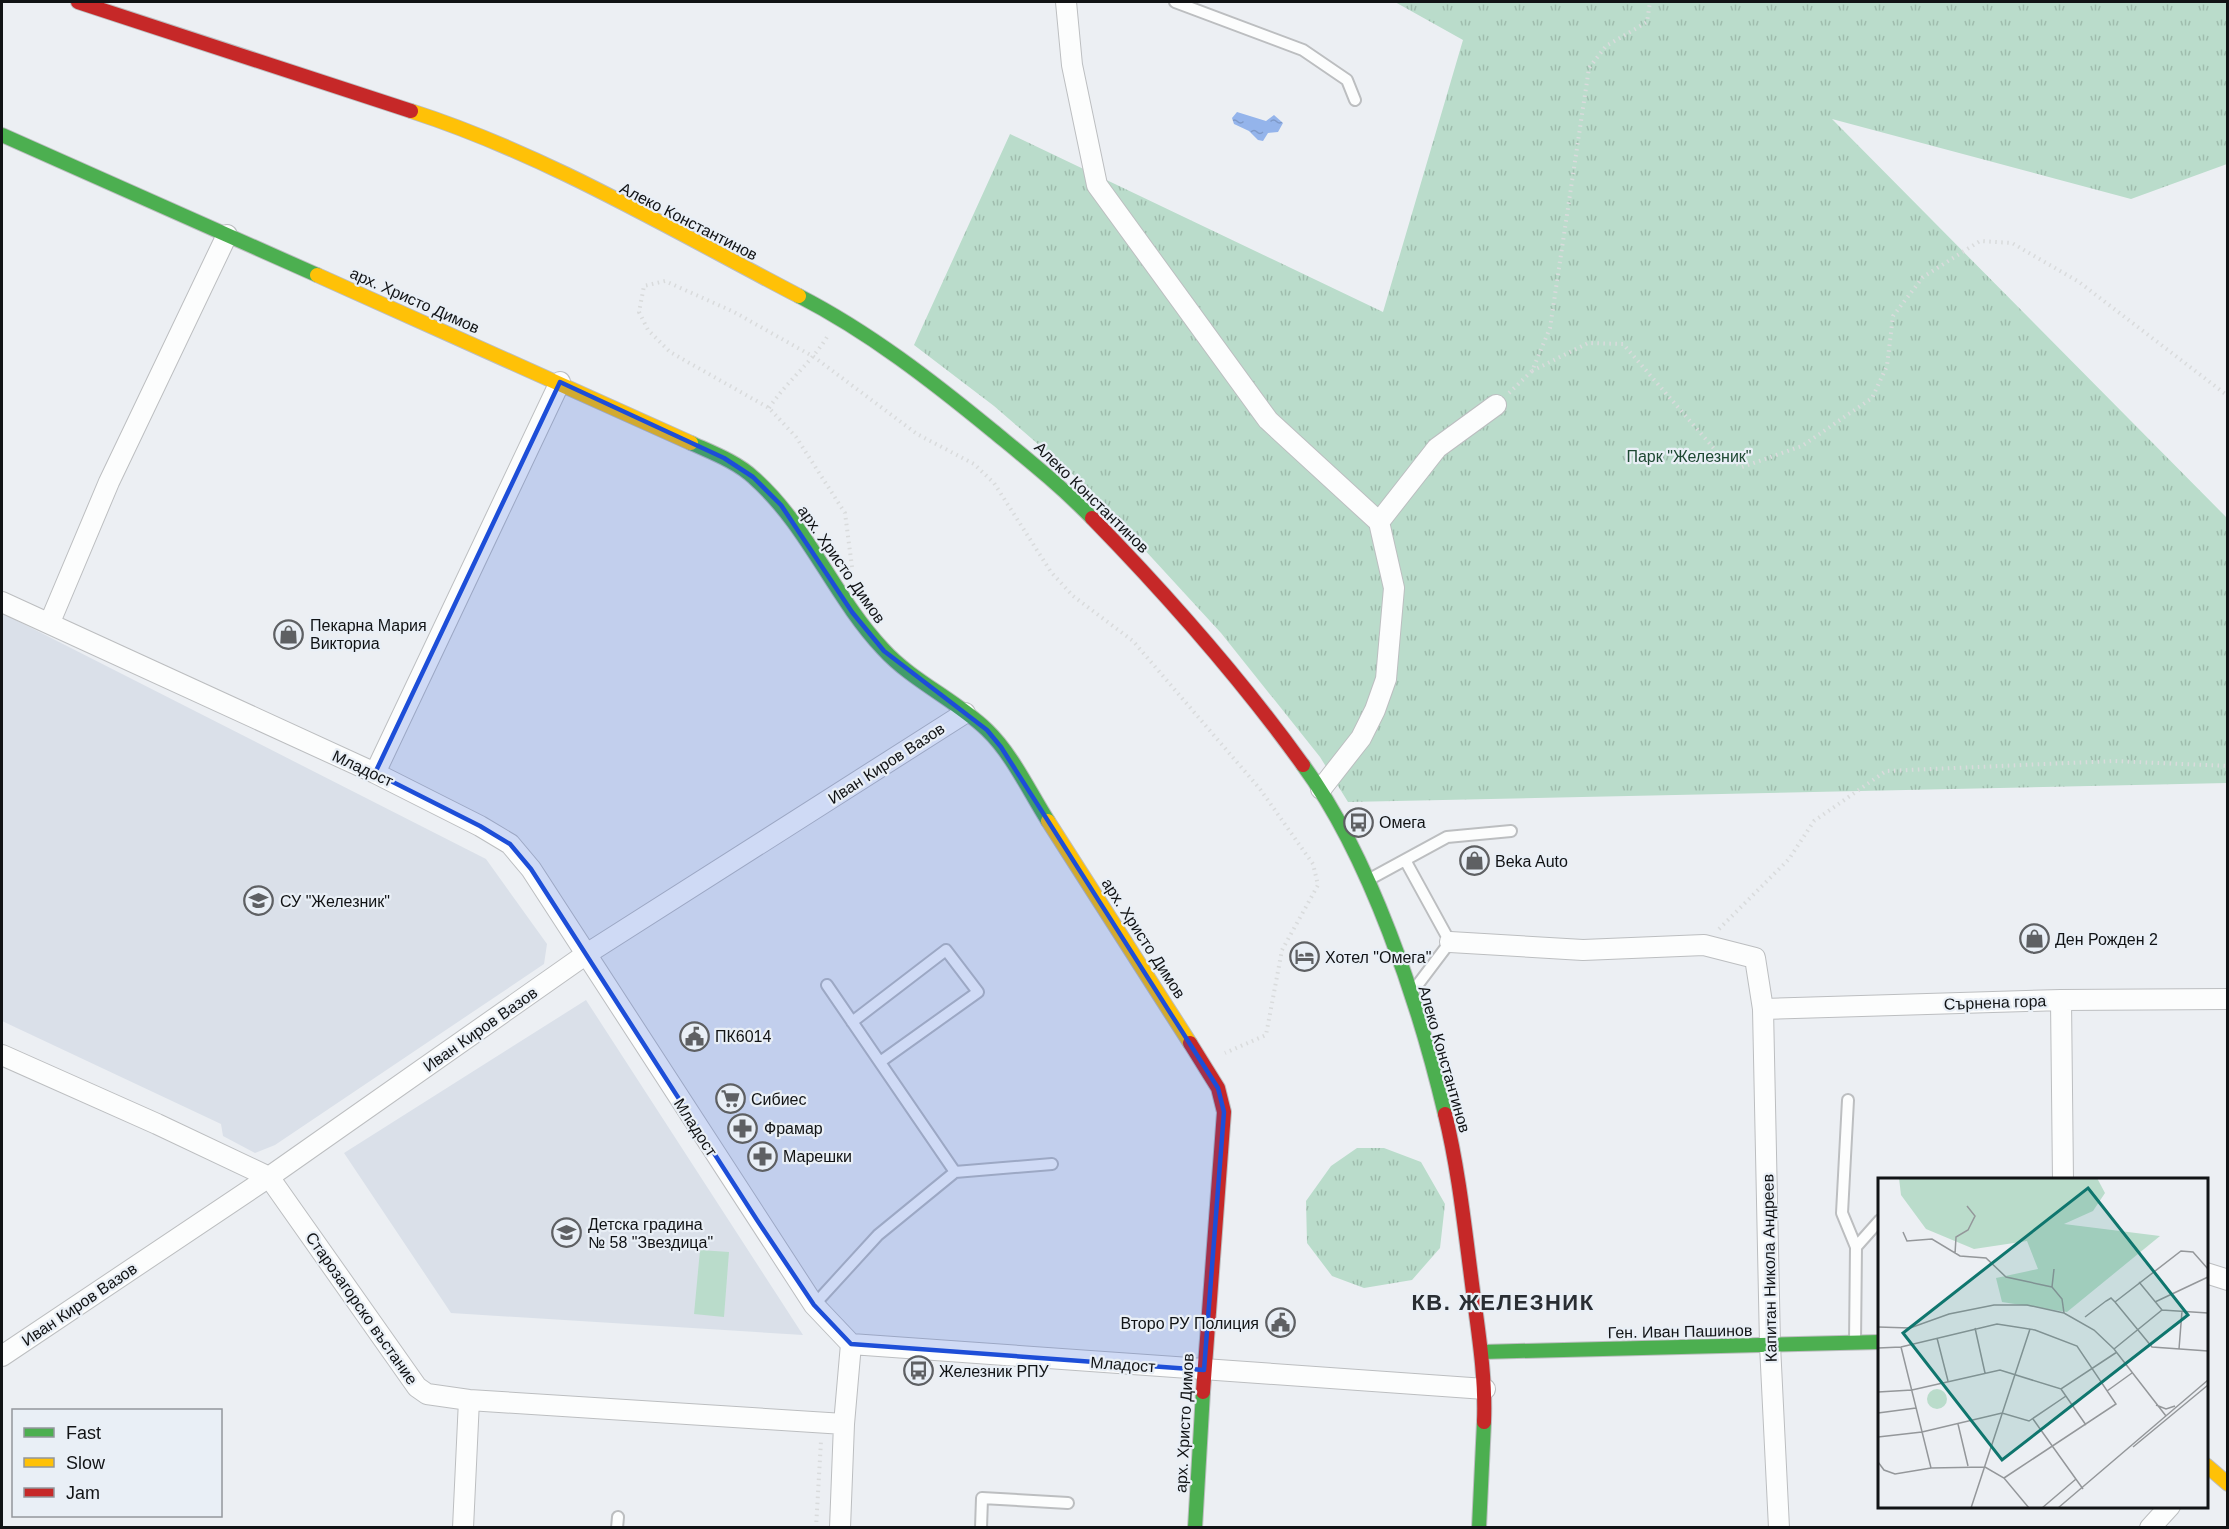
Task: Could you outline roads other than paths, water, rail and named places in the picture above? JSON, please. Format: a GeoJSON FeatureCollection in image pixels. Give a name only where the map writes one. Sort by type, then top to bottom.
{"type":"FeatureCollection","features":[{"type":"Feature","properties":{"kind":"street","name":"Алеко Константинов"},"geometry":{"type":"LineString","coordinates":[[78,2],[455,125],[532,158],[840,317],[981,420],[1090,514],[1215,650],[1321,789],[1367,880],[1411,995],[1440,1093],[1455,1156],[1481,1352],[1485,1389],[1479,1527]]}},
{"type":"Feature","properties":{"kind":"street"},"geometry":{"type":"LineString","coordinates":[[1066,2],[1072,65],[1097,185],[1268,420],[1379,522],[1394,588],[1386,679],[1375,710],[1361,738],[1321,789]]}},
{"type":"Feature","properties":{"kind":"street","name":"арх. Христо Димов"},"geometry":{"type":"LineString","coordinates":[[2,135],[560,382],[724,458],[753,477],[781,505],[852,612],[884,651],[987,730],[1001,747],[1205,1062],[1218,1088],[1224,1112],[1204,1370],[1195,1527]]}},
{"type":"Feature","properties":{"kind":"street"},"geometry":{"type":"LineString","coordinates":[[50,622],[109,482],[227,235]]}},
{"type":"Feature","properties":{"kind":"street"},"geometry":{"type":"LineString","coordinates":[[375,773],[560,382]]}},
{"type":"Feature","properties":{"kind":"street"},"geometry":{"type":"LineString","coordinates":[[1379,522],[1437,448],[1496,405]]}},
{"type":"Feature","properties":{"kind":"street","name":"Младост"},"geometry":{"type":"LineString","coordinates":[[2,602],[50,622],[375,773],[480,826],[510,844],[531,869],[814,1305],[851,1344],[1485,1389]]}},
{"type":"Feature","properties":{"kind":"street","name":"Иван Киров Вазов"},"geometry":{"type":"LineString","coordinates":[[2,1356],[269,1178],[585,955],[965,713]]}},
{"type":"Feature","properties":{"kind":"street","name":"Капитан Никола Андреев"},"geometry":{"type":"LineString","coordinates":[[1450,942],[1583,950],[1704,945],[1755,958],[1763,1009],[1770,1345],[1779,1527]]}},
{"type":"Feature","properties":{"kind":"street","name":"Сърнена гора"},"geometry":{"type":"LineString","coordinates":[[1763,1009],[2061,1000],[2228,999]]}},
{"type":"Feature","properties":{"kind":"street"},"geometry":{"type":"LineString","coordinates":[[2061,1000],[2063,1178]]}},
{"type":"Feature","properties":{"kind":"street","name":"Старозагорско въстание"},"geometry":{"type":"LineString","coordinates":[[2,1055],[157,1124],[269,1178],[417,1387],[427,1394],[469,1400],[844,1424]]}},
{"type":"Feature","properties":{"kind":"street"},"geometry":{"type":"LineString","coordinates":[[2208,1274],[2228,1280]]}},
{"type":"Feature","properties":{"kind":"street","name":"Ген. Иван Пашинов"},"geometry":{"type":"LineString","coordinates":[[1481,1352],[1878,1342]]}},
{"type":"Feature","properties":{"kind":"street"},"geometry":{"type":"LineString","coordinates":[[840,1527],[844,1424],[851,1344]]}},
{"type":"Feature","properties":{"kind":"street"},"geometry":{"type":"LineString","coordinates":[[463,1527],[469,1400]]}},
{"type":"Feature","properties":{"kind":"street"},"geometry":{"type":"LineString","coordinates":[[2208,1467],[2228,1484]]}},
{"type":"Feature","properties":{"kind":"street"},"geometry":{"type":"LineString","coordinates":[[2150,1527],[2168,1508]]}},
{"type":"Feature","properties":{"kind":"lane"},"geometry":{"type":"LineString","coordinates":[[1175,2],[1303,50],[1347,80],[1355,100]]}},
{"type":"Feature","properties":{"kind":"lane"},"geometry":{"type":"LineString","coordinates":[[1367,880],[1447,837],[1511,831]]}},
{"type":"Feature","properties":{"kind":"lane"},"geometry":{"type":"LineString","coordinates":[[1405,860],[1450,942],[1411,995]]}},
{"type":"Feature","properties":{"kind":"lane"},"geometry":{"type":"LineString","coordinates":[[852,1022],[946,950],[978,992],[880,1062]]}},
{"type":"Feature","properties":{"kind":"lane"},"geometry":{"type":"LineString","coordinates":[[827,985],[955,1172]]}},
{"type":"Feature","properties":{"kind":"lane"},"geometry":{"type":"LineString","coordinates":[[1848,1100],[1842,1214],[1856,1246],[1855,1343]]}},
{"type":"Feature","properties":{"kind":"lane"},"geometry":{"type":"LineString","coordinates":[[814,1305],[878,1235],[955,1172],[1052,1164]]}},
{"type":"Feature","properties":{"kind":"lane"},"geometry":{"type":"LineString","coordinates":[[1856,1246],[1878,1222]]}},
{"type":"Feature","properties":{"kind":"lane"},"geometry":{"type":"LineString","coordinates":[[981,1527],[982,1498],[1068,1503]]}},
{"type":"Feature","properties":{"kind":"water"},"geometry":{"type":"Polygon","coordinates":[[[1237,112],[1266,121],[1274,115],[1283,123],[1278,132],[1268,133],[1263,141],[1258,140],[1249,131],[1234,124],[1232,118],[1237,112]]]}},
{"type":"Feature","properties":{"kind":"place","name":"Пекарна Мария Викториа"},"geometry":{"type":"Point","coordinates":[289,634]}},
{"type":"Feature","properties":{"kind":"place","name":"Омега"},"geometry":{"type":"Point","coordinates":[1358,822]}},
{"type":"Feature","properties":{"kind":"place","name":"Beka Auto"},"geometry":{"type":"Point","coordinates":[1474,861]}},
{"type":"Feature","properties":{"kind":"place","name":"СУ \"Железник\""},"geometry":{"type":"Point","coordinates":[259,901]}},
{"type":"Feature","properties":{"kind":"place","name":"Ден Рожден 2"},"geometry":{"type":"Point","coordinates":[2034,939]}},
{"type":"Feature","properties":{"kind":"place","name":"Хотел \"Омега\""},"geometry":{"type":"Point","coordinates":[1304,957]}},
{"type":"Feature","properties":{"kind":"place","name":"ПК6014"},"geometry":{"type":"Point","coordinates":[694,1036]}},
{"type":"Feature","properties":{"kind":"place","name":"Сибиес"},"geometry":{"type":"Point","coordinates":[730,1099]}},
{"type":"Feature","properties":{"kind":"place","name":"Фрамар"},"geometry":{"type":"Point","coordinates":[743,1128]}},
{"type":"Feature","properties":{"kind":"place","name":"Марешки"},"geometry":{"type":"Point","coordinates":[762,1156]}},
{"type":"Feature","properties":{"kind":"place","name":"Детска градина № 58 \"Звездица\""},"geometry":{"type":"Point","coordinates":[567,1233]}},
{"type":"Feature","properties":{"kind":"place","name":"Второ РУ Полиция"},"geometry":{"type":"Point","coordinates":[1280,1323]}},
{"type":"Feature","properties":{"kind":"place","name":"Железник РПУ"},"geometry":{"type":"Point","coordinates":[918,1371]}},
{"type":"Feature","properties":{"kind":"district","name":"КВ. ЖЕЛЕЗНИК"},"geometry":{"type":"Point","coordinates":[1503,1302]}},
{"type":"Feature","properties":{"kind":"park label","name":"Парк \"Железник\""},"geometry":{"type":"Point","coordinates":[1689,456]}}]}
